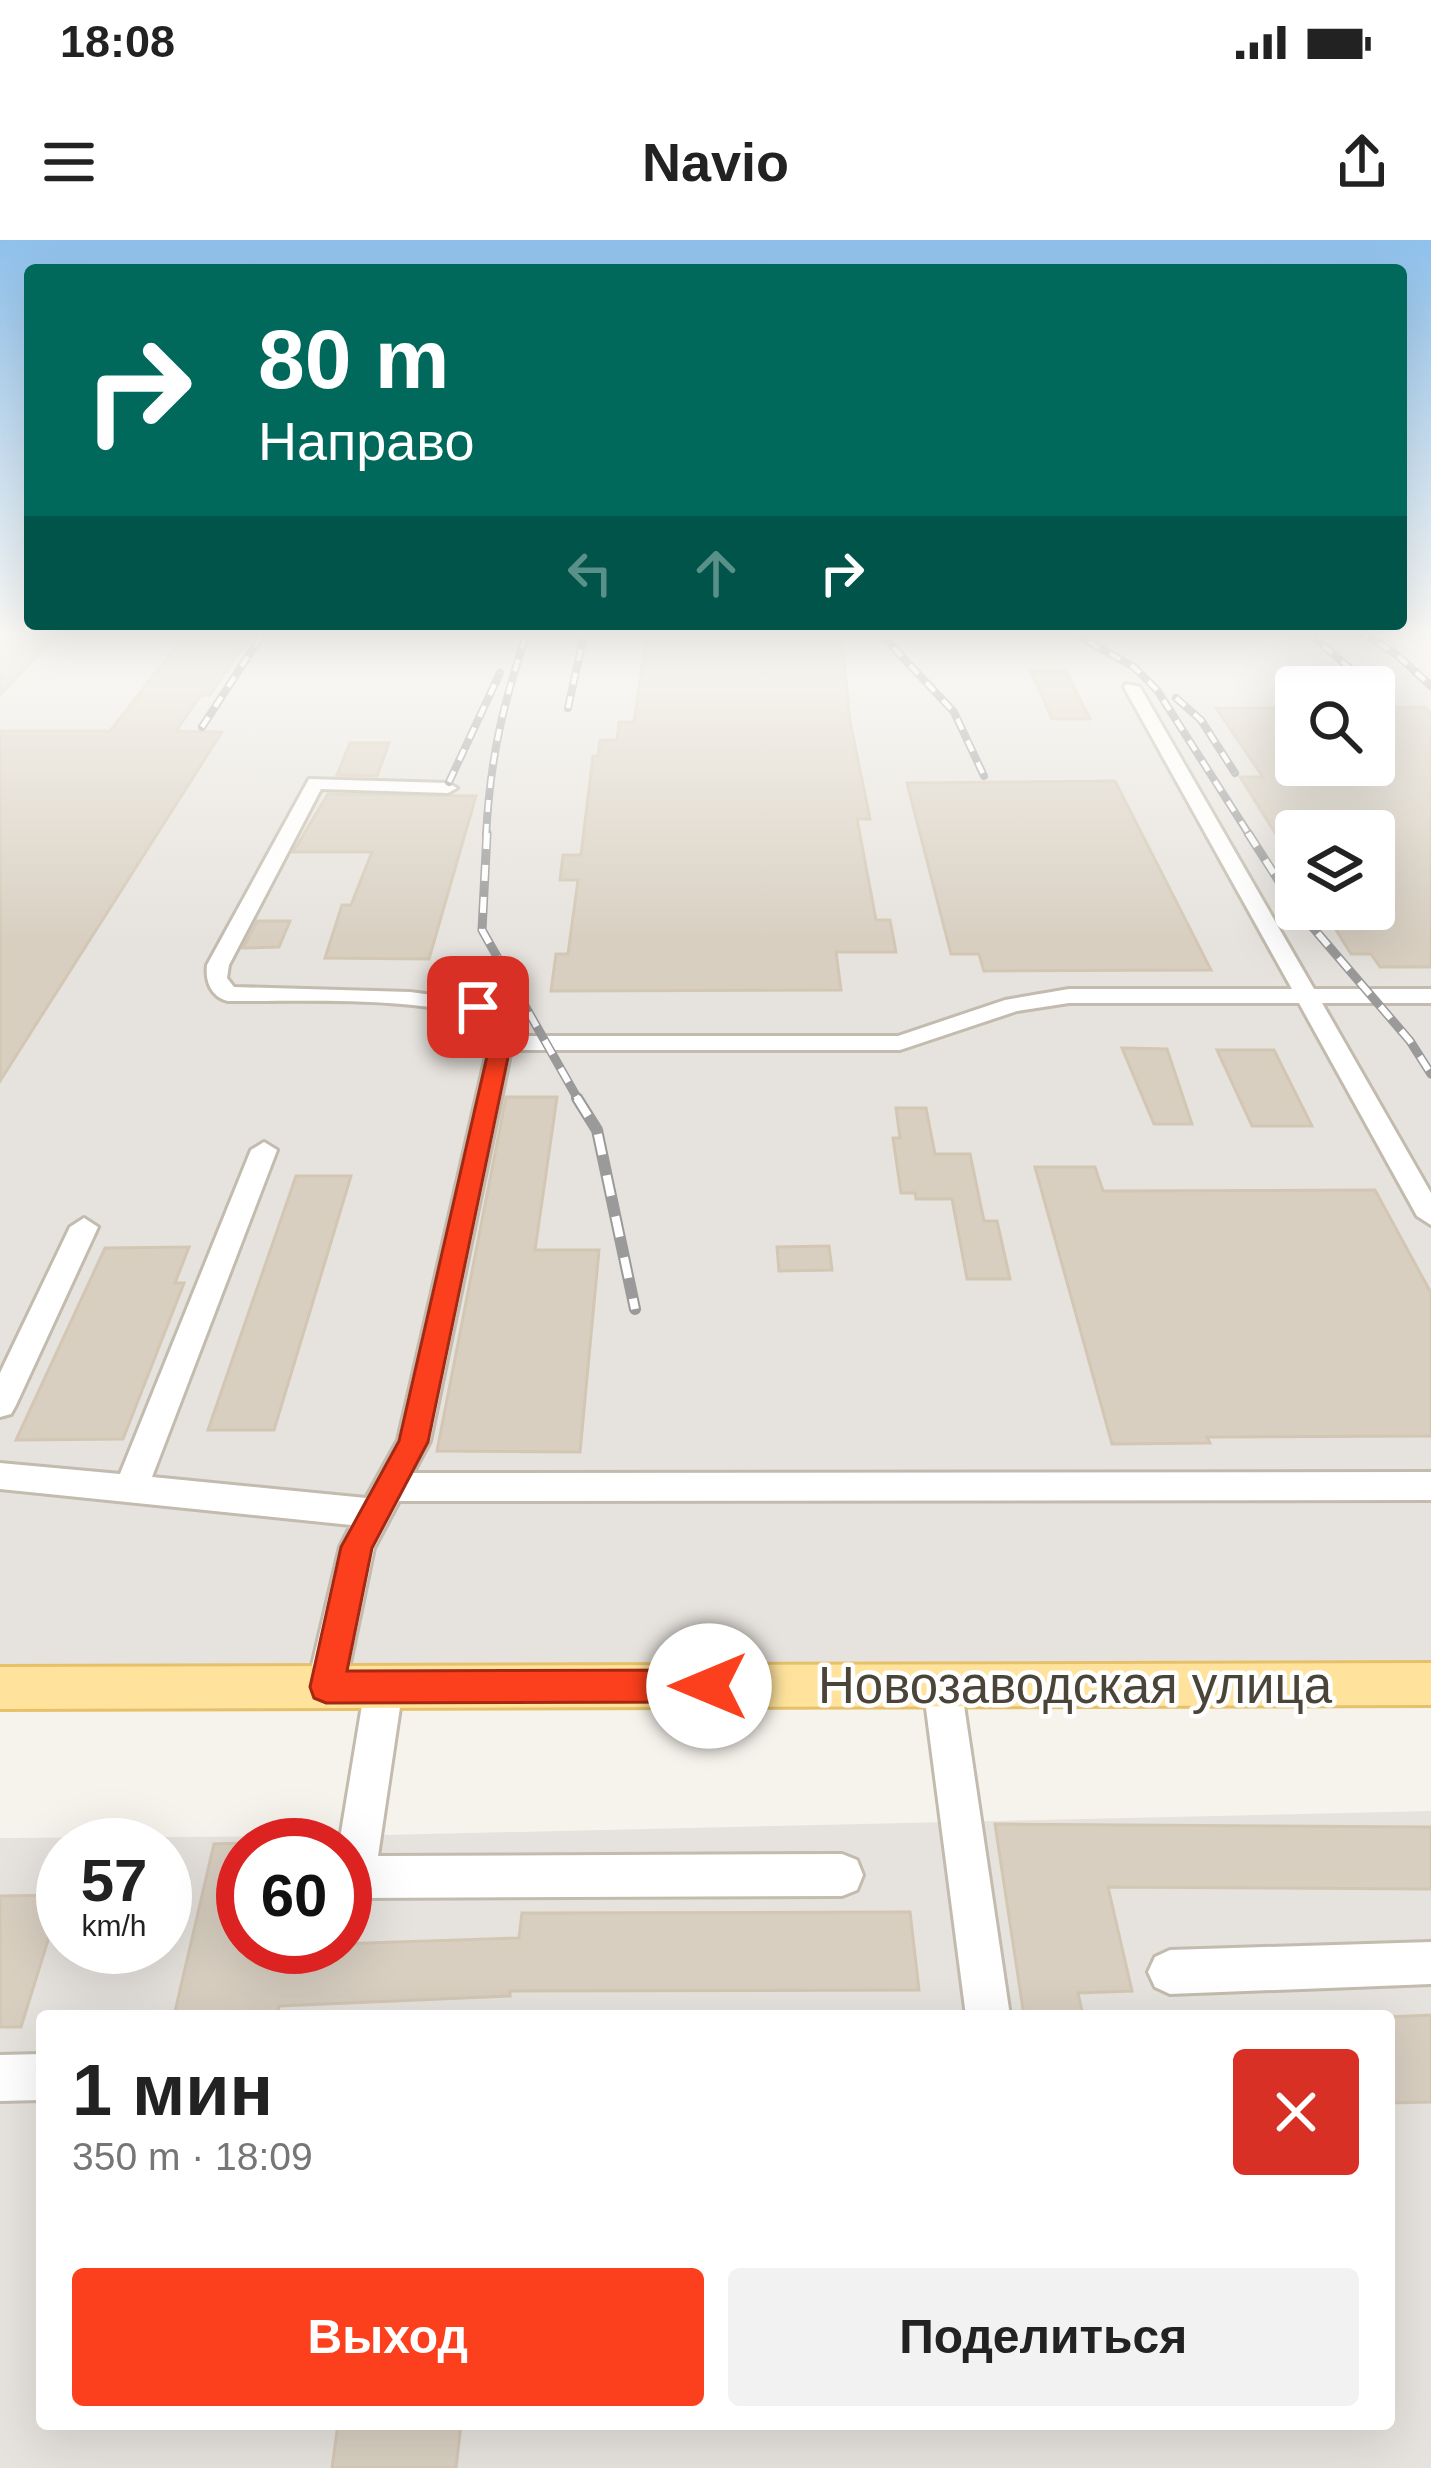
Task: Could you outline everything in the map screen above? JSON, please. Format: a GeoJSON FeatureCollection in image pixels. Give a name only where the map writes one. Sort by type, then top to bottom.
{"type":"FeatureCollection","features":[{"type":"Feature","properties":{"kind":"main road","name":"Новозаводская улица"},"geometry":{"type":"LineString","coordinates":[[0,1688],[1431,1684]]}},
{"type":"Feature","properties":{"kind":"lane"},"geometry":{"type":"LineString","coordinates":[[1159,734],[1431,1216]]}},
{"type":"Feature","properties":{"kind":"lane"},"geometry":{"type":"LineString","coordinates":[[326,1687],[356,1547],[414,1442],[500,1043],[499,1023],[478,1007],[410,999],[228,994],[216,980],[218,965],[314,783],[448,788]]}},
{"type":"Feature","properties":{"kind":"lane"},"geometry":{"type":"LineString","coordinates":[[500,1043],[900,1042],[1013,1004],[1069,996],[1431,996]]}},
{"type":"Feature","properties":{"kind":"lane"},"geometry":{"type":"LineString","coordinates":[[131,1490],[264,1150]]}},
{"type":"Feature","properties":{"kind":"lane"},"geometry":{"type":"LineString","coordinates":[[0,1405],[84,1227]]}},
{"type":"Feature","properties":{"kind":"lane"},"geometry":{"type":"LineString","coordinates":[[0,1476],[131,1490],[380,1500],[1431,1486]]}},
{"type":"Feature","properties":{"kind":"lane"},"geometry":{"type":"LineString","coordinates":[[942,1685],[987,2010]]}},
{"type":"Feature","properties":{"kind":"lane"},"geometry":{"type":"LineString","coordinates":[[383,1687],[354,1877],[842,1875]]}},
{"type":"Feature","properties":{"kind":"lane"},"geometry":{"type":"LineString","coordinates":[[1170,1972],[1431,1963]]}},
{"type":"Feature","properties":{"kind":"lane"},"geometry":{"type":"LineString","coordinates":[[0,2078],[36,2077]]}},
{"type":"Feature","properties":{"kind":"shaded area"},"geometry":{"type":"Polygon","coordinates":[[[0,734],[1275,734],[1275,786],[1395,786],[1395,734],[1431,734],[1431,1684],[0,1688],[0,734]]]}},
{"type":"Feature","properties":{"kind":"shaded area"},"geometry":{"type":"Polygon","coordinates":[[[1431,1811],[1431,2468],[0,2468],[0,1838],[36,1838],[36,1974],[192,1974],[192,1837],[216,1837],[216,1974],[372,1974],[372,1835],[1431,1811]]]}},
{"type":"Feature","properties":{"kind":"building"},"geometry":{"type":"Polygon","coordinates":[[[0,734],[221,734],[0,1081],[0,734]]]}},
{"type":"Feature","properties":{"kind":"building"},"geometry":{"type":"Polygon","coordinates":[[[618,734],[853,734],[870,819],[857,819],[876,920],[890,920],[896,952],[836,952],[841,990],[551,991],[556,954],[568,954],[578,880],[560,880],[563,855],[581,855],[593,756],[598,756],[600,740],[617,740],[618,734]]]}},
{"type":"Feature","properties":{"kind":"building"},"geometry":{"type":"Polygon","coordinates":[[[1234,734],[1275,734],[1275,786],[1395,786],[1395,734],[1431,734],[1431,967],[1380,967],[1371,954],[1351,954],[1336,930],[1395,930],[1395,810],[1275,810],[1275,833],[1240,777],[1263,777],[1234,734]]]}},
{"type":"Feature","properties":{"kind":"building"},"geometry":{"type":"Polygon","coordinates":[[[350,743],[389,743],[377,776],[337,775],[350,743]]]}},
{"type":"Feature","properties":{"kind":"building"},"geometry":{"type":"Polygon","coordinates":[[[1115,781],[1211,970],[984,971],[979,954],[951,954],[907,783],[1115,781]]]}},
{"type":"Feature","properties":{"kind":"building"},"geometry":{"type":"Polygon","coordinates":[[[328,794],[476,796],[429,959],[325,958],[342,905],[351,905],[372,852],[293,852],[328,794]]]}},
{"type":"Feature","properties":{"kind":"building"},"geometry":{"type":"Polygon","coordinates":[[[257,921],[290,921],[279,947],[243,948],[257,921]]]}},
{"type":"Feature","properties":{"kind":"building"},"geometry":{"type":"Polygon","coordinates":[[[1122,1048],[1167,1049],[1192,1124],[1154,1124],[1122,1048]]]}},
{"type":"Feature","properties":{"kind":"building"},"geometry":{"type":"Polygon","coordinates":[[[1217,1050],[1274,1050],[1312,1126],[1252,1126],[1217,1050]]]}},
{"type":"Feature","properties":{"kind":"building"},"geometry":{"type":"Polygon","coordinates":[[[506,1097],[557,1097],[535,1250],[599,1250],[580,1452],[437,1451],[506,1097]]]}},
{"type":"Feature","properties":{"kind":"building"},"geometry":{"type":"Polygon","coordinates":[[[896,1108],[926,1108],[935,1154],[970,1154],[984,1221],[997,1221],[1010,1279],[967,1279],[952,1199],[916,1199],[915,1193],[901,1193],[893,1138],[900,1138],[896,1108]]]}},
{"type":"Feature","properties":{"kind":"building"},"geometry":{"type":"Polygon","coordinates":[[[1035,1167],[1095,1167],[1103,1191],[1375,1190],[1431,1293],[1431,1436],[1207,1437],[1210,1443],[1112,1444],[1035,1167]]]}},
{"type":"Feature","properties":{"kind":"building"},"geometry":{"type":"Polygon","coordinates":[[[296,1176],[351,1176],[274,1430],[208,1430],[296,1176]]]}},
{"type":"Feature","properties":{"kind":"building"},"geometry":{"type":"Polygon","coordinates":[[[829,1246],[832,1270],[779,1271],[777,1247],[829,1246]]]}},
{"type":"Feature","properties":{"kind":"building"},"geometry":{"type":"Polygon","coordinates":[[[189,1247],[175,1283],[184,1283],[123,1439],[16,1440],[105,1248],[189,1247]]]}},
{"type":"Feature","properties":{"kind":"building"},"geometry":{"type":"Polygon","coordinates":[[[995,1824],[1431,1827],[1431,1889],[1108,1887],[1132,1991],[1078,1993],[1082,2010],[1023,2010],[995,1824]]]}},
{"type":"Feature","properties":{"kind":"building"},"geometry":{"type":"Polygon","coordinates":[[[216,1844],[216,1974],[372,1974],[372,1943],[519,1938],[522,1913],[910,1912],[919,1990],[510,1991],[510,1996],[279,2006],[278,2010],[175,2010],[184,1974],[192,1974],[192,1939],[216,1844]]]}},
{"type":"Feature","properties":{"kind":"building"},"geometry":{"type":"Polygon","coordinates":[[[36,1895],[37,1974],[21,2027],[0,2027],[0,1896],[36,1895]]]}},
{"type":"Feature","properties":{"kind":"building"},"geometry":{"type":"Polygon","coordinates":[[[1431,2015],[1431,2102],[1395,2103],[1395,2017],[1431,2015]]]}},
{"type":"Feature","properties":{"kind":"building"},"geometry":{"type":"Polygon","coordinates":[[[337,2430],[460,2430],[456,2468],[332,2468],[337,2430]]]}},
{"type":"Feature","properties":{"kind":"railway"},"geometry":{"type":"LineString","coordinates":[[449,782],[471,734]]}},
{"type":"Feature","properties":{"kind":"railway"},"geometry":{"type":"LineString","coordinates":[[486,836],[499,734]]}},
{"type":"Feature","properties":{"kind":"railway"},"geometry":{"type":"LineString","coordinates":[[964,734],[984,776]]}},
{"type":"Feature","properties":{"kind":"railway"},"geometry":{"type":"LineString","coordinates":[[1185,734],[1250,836]]}},
{"type":"Feature","properties":{"kind":"railway"},"geometry":{"type":"LineString","coordinates":[[1210,734],[1235,773]]}},
{"type":"Feature","properties":{"kind":"railway"},"geometry":{"type":"LineString","coordinates":[[487,833],[482,930],[579,1101]]}},
{"type":"Feature","properties":{"kind":"railway"},"geometry":{"type":"LineString","coordinates":[[1248,833],[1275,875]]}},
{"type":"Feature","properties":{"kind":"railway"},"geometry":{"type":"LineString","coordinates":[[1315,930],[1410,1041],[1431,1074]]}},
{"type":"Feature","properties":{"kind":"railway"},"geometry":{"type":"LineString","coordinates":[[577,1098],[597,1130],[635,1309]]}},
{"type":"Feature","properties":{"kind":"route"},"geometry":{"type":"LineString","coordinates":[[478,1007],[499,1023],[500,1043],[414,1442],[356,1547],[326,1687],[709,1686]]}}]}
